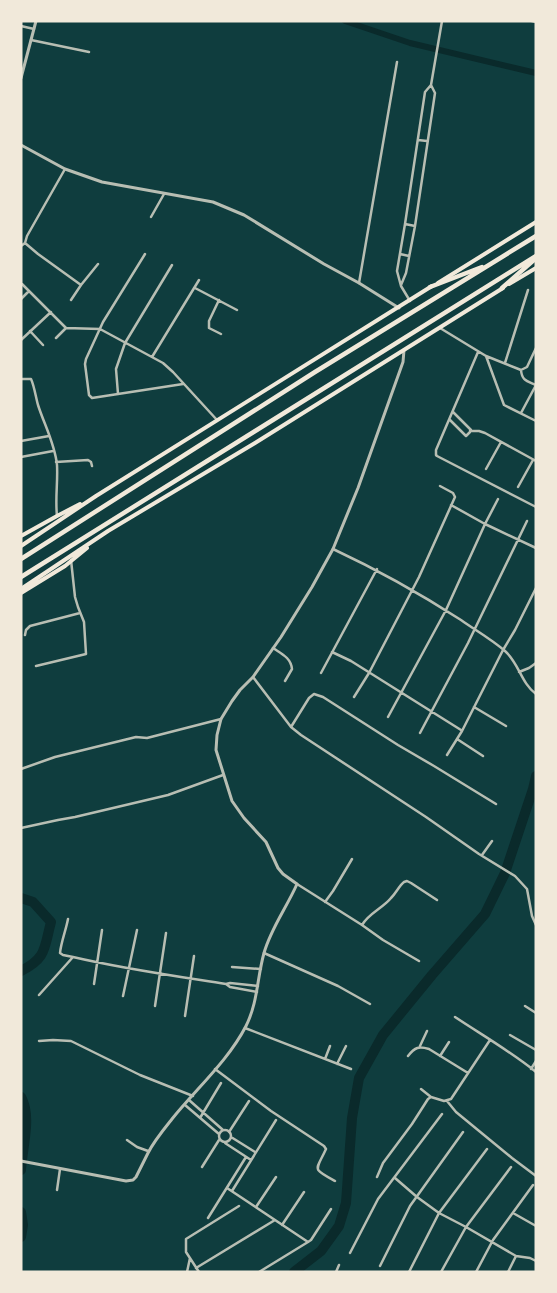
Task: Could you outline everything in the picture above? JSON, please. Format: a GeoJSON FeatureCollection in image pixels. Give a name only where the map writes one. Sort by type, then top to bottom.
{"type":"FeatureCollection","features":[{"type":"Feature","properties":{"kind":"main road"},"geometry":{"type":"LineString","coordinates":[[21,546],[96,496],[536,222]]}},
{"type":"Feature","properties":{"kind":"main road"},"geometry":{"type":"LineString","coordinates":[[21,558],[315,372],[536,236]]}},
{"type":"Feature","properties":{"kind":"main road"},"geometry":{"type":"LineString","coordinates":[[502,288],[536,257]]}},
{"type":"Feature","properties":{"kind":"main road"},"geometry":{"type":"LineString","coordinates":[[21,577],[536,257]]}},
{"type":"Feature","properties":{"kind":"main road"},"geometry":{"type":"LineString","coordinates":[[430,287],[494,262]]}},
{"type":"Feature","properties":{"kind":"main road"},"geometry":{"type":"LineString","coordinates":[[21,588],[108,531],[255,443],[536,268]]}},
{"type":"Feature","properties":{"kind":"main road"},"geometry":{"type":"LineString","coordinates":[[21,536],[96,496]]}},
{"type":"Feature","properties":{"kind":"main road"},"geometry":{"type":"LineString","coordinates":[[21,593],[65,566],[108,531]]}},
{"type":"Feature","properties":{"kind":"street"},"geometry":{"type":"LineString","coordinates":[[21,78],[22,68],[36,21]]}},
{"type":"Feature","properties":{"kind":"street"},"geometry":{"type":"LineString","coordinates":[[401,286],[410,256],[415,226],[434,93],[431,85],[442,21]]}},
{"type":"Feature","properties":{"kind":"street"},"geometry":{"type":"LineString","coordinates":[[21,26],[34,29]]}},
{"type":"Feature","properties":{"kind":"street"},"geometry":{"type":"LineString","coordinates":[[31,40],[89,52]]}},
{"type":"Feature","properties":{"kind":"street"},"geometry":{"type":"LineString","coordinates":[[359,283],[397,62]]}},
{"type":"Feature","properties":{"kind":"street"},"geometry":{"type":"LineString","coordinates":[[410,301],[401,286],[397,271],[425,92],[431,85]]}},
{"type":"Feature","properties":{"kind":"street"},"geometry":{"type":"LineString","coordinates":[[418,140],[427,141]]}},
{"type":"Feature","properties":{"kind":"street"},"geometry":{"type":"LineString","coordinates":[[21,145],[65,169],[102,182],[213,202],[244,215],[398,308]]}},
{"type":"Feature","properties":{"kind":"street"},"geometry":{"type":"LineString","coordinates":[[21,246],[25,243],[27,236],[65,169]]}},
{"type":"Feature","properties":{"kind":"street"},"geometry":{"type":"LineString","coordinates":[[151,217],[164,194]]}},
{"type":"Feature","properties":{"kind":"street"},"geometry":{"type":"LineString","coordinates":[[405,224],[415,226]]}},
{"type":"Feature","properties":{"kind":"street"},"geometry":{"type":"LineString","coordinates":[[25,243],[81,286]]}},
{"type":"Feature","properties":{"kind":"street"},"geometry":{"type":"LineString","coordinates":[[145,254],[100,328],[86,359],[85,364],[90,395],[92,398],[183,384]]}},
{"type":"Feature","properties":{"kind":"street"},"geometry":{"type":"LineString","coordinates":[[400,254],[410,256]]}},
{"type":"Feature","properties":{"kind":"street"},"geometry":{"type":"LineString","coordinates":[[71,300],[98,264]]}},
{"type":"Feature","properties":{"kind":"street"},"geometry":{"type":"LineString","coordinates":[[118,394],[116,369],[125,343],[172,265]]}},
{"type":"Feature","properties":{"kind":"street"},"geometry":{"type":"LineString","coordinates":[[152,357],[199,280]]}},
{"type":"Feature","properties":{"kind":"street"},"geometry":{"type":"LineString","coordinates":[[22,284],[66,328]]}},
{"type":"Feature","properties":{"kind":"street"},"geometry":{"type":"LineString","coordinates":[[195,288],[237,310]]}},
{"type":"Feature","properties":{"kind":"street"},"geometry":{"type":"LineString","coordinates":[[505,363],[528,290]]}},
{"type":"Feature","properties":{"kind":"street"},"geometry":{"type":"LineString","coordinates":[[21,299],[29,291]]}},
{"type":"Feature","properties":{"kind":"street"},"geometry":{"type":"LineString","coordinates":[[219,300],[208,325],[209,328],[221,334]]}},
{"type":"Feature","properties":{"kind":"street"},"geometry":{"type":"LineString","coordinates":[[21,340],[51,312]]}},
{"type":"Feature","properties":{"kind":"street"},"geometry":{"type":"LineString","coordinates":[[439,327],[478,352],[521,370]]}},
{"type":"Feature","properties":{"kind":"street"},"geometry":{"type":"LineString","coordinates":[[56,338],[66,328],[100,328],[163,364],[173,372],[217,420]]}},
{"type":"Feature","properties":{"kind":"street"},"geometry":{"type":"LineString","coordinates":[[30,331],[44,345]]}},
{"type":"Feature","properties":{"kind":"street"},"geometry":{"type":"LineString","coordinates":[[521,370],[527,367],[536,348]]}},
{"type":"Feature","properties":{"kind":"street"},"geometry":{"type":"LineString","coordinates":[[404,349],[403,362],[365,470],[333,549],[312,587],[273,648],[253,677],[240,690],[221,719],[216,750],[232,800],[239,812],[266,842],[278,868],[283,874],[419,961]]}},
{"type":"Feature","properties":{"kind":"street"},"geometry":{"type":"LineString","coordinates":[[478,352],[435,452],[437,456],[536,507]]}},
{"type":"Feature","properties":{"kind":"street"},"geometry":{"type":"LineString","coordinates":[[486,356],[505,406],[536,421]]}},
{"type":"Feature","properties":{"kind":"street"},"geometry":{"type":"LineString","coordinates":[[521,370],[523,379],[536,385],[521,414]]}},
{"type":"Feature","properties":{"kind":"street"},"geometry":{"type":"LineString","coordinates":[[21,379],[31,379],[33,382],[34,394],[56,462],[57,516]]}},
{"type":"Feature","properties":{"kind":"street"},"geometry":{"type":"LineString","coordinates":[[453,412],[470,431]]}},
{"type":"Feature","properties":{"kind":"street"},"geometry":{"type":"LineString","coordinates":[[449,420],[466,436],[470,431]]}},
{"type":"Feature","properties":{"kind":"street"},"geometry":{"type":"LineString","coordinates":[[470,431],[479,431],[534,460],[518,487]]}},
{"type":"Feature","properties":{"kind":"street"},"geometry":{"type":"LineString","coordinates":[[21,441],[49,436]]}},
{"type":"Feature","properties":{"kind":"street"},"geometry":{"type":"LineString","coordinates":[[486,469],[501,442]]}},
{"type":"Feature","properties":{"kind":"street"},"geometry":{"type":"LineString","coordinates":[[21,457],[53,451]]}},
{"type":"Feature","properties":{"kind":"street"},"geometry":{"type":"LineString","coordinates":[[56,462],[88,460],[92,466]]}},
{"type":"Feature","properties":{"kind":"street"},"geometry":{"type":"LineString","coordinates":[[354,697],[369,673],[413,589],[455,498],[453,493],[440,486]]}},
{"type":"Feature","properties":{"kind":"street"},"geometry":{"type":"LineString","coordinates":[[388,717],[446,610],[498,499]]}},
{"type":"Feature","properties":{"kind":"street"},"geometry":{"type":"LineString","coordinates":[[451,505],[485,524],[536,548]]}},
{"type":"Feature","properties":{"kind":"street"},"geometry":{"type":"LineString","coordinates":[[420,733],[475,629],[527,521]]}},
{"type":"Feature","properties":{"kind":"street"},"geometry":{"type":"LineString","coordinates":[[333,549],[413,589],[475,629],[509,655],[530,690],[536,694]]}},
{"type":"Feature","properties":{"kind":"street"},"geometry":{"type":"LineString","coordinates":[[36,666],[86,654],[84,622],[75,597],[71,560]]}},
{"type":"Feature","properties":{"kind":"street"},"geometry":{"type":"LineString","coordinates":[[321,674],[376,570]]}},
{"type":"Feature","properties":{"kind":"street"},"geometry":{"type":"LineString","coordinates":[[447,755],[462,731],[536,588]]}},
{"type":"Feature","properties":{"kind":"street"},"geometry":{"type":"LineString","coordinates":[[25,636],[26,630],[30,626],[80,613]]}},
{"type":"Feature","properties":{"kind":"street"},"geometry":{"type":"LineString","coordinates":[[273,648],[288,658],[291,663],[292,669],[285,681]]}},
{"type":"Feature","properties":{"kind":"street"},"geometry":{"type":"LineString","coordinates":[[332,652],[350,661],[462,731]]}},
{"type":"Feature","properties":{"kind":"street"},"geometry":{"type":"LineString","coordinates":[[520,672],[536,664]]}},
{"type":"Feature","properties":{"kind":"street"},"geometry":{"type":"LineString","coordinates":[[253,677],[291,727],[301,735],[515,876],[527,889],[532,916],[536,925]]}},
{"type":"Feature","properties":{"kind":"street"},"geometry":{"type":"LineString","coordinates":[[291,727],[309,698],[314,694],[323,697],[496,804]]}},
{"type":"Feature","properties":{"kind":"street"},"geometry":{"type":"LineString","coordinates":[[474,707],[506,726]]}},
{"type":"Feature","properties":{"kind":"street"},"geometry":{"type":"LineString","coordinates":[[21,769],[55,757],[136,737],[147,738],[221,719]]}},
{"type":"Feature","properties":{"kind":"street"},"geometry":{"type":"LineString","coordinates":[[457,739],[483,756]]}},
{"type":"Feature","properties":{"kind":"street"},"geometry":{"type":"LineString","coordinates":[[21,828],[168,794],[224,776]]}},
{"type":"Feature","properties":{"kind":"street"},"geometry":{"type":"LineString","coordinates":[[482,855],[492,841]]}},
{"type":"Feature","properties":{"kind":"street"},"geometry":{"type":"LineString","coordinates":[[325,902],[352,859]]}},
{"type":"Feature","properties":{"kind":"street"},"geometry":{"type":"LineString","coordinates":[[362,925],[392,897],[404,882],[411,883],[437,900]]}},
{"type":"Feature","properties":{"kind":"street"},"geometry":{"type":"LineString","coordinates":[[21,1161],[126,1181],[133,1180],[136,1177],[148,1151],[170,1121],[193,1096],[232,1047],[245,1028],[257,992],[264,954],[276,924],[297,884]]}},
{"type":"Feature","properties":{"kind":"street"},"geometry":{"type":"LineString","coordinates":[[68,918],[60,951],[62,955],[190,979],[258,986]]}},
{"type":"Feature","properties":{"kind":"street"},"geometry":{"type":"LineString","coordinates":[[94,984],[102,930]]}},
{"type":"Feature","properties":{"kind":"street"},"geometry":{"type":"LineString","coordinates":[[123,996],[136,930]]}},
{"type":"Feature","properties":{"kind":"street"},"geometry":{"type":"LineString","coordinates":[[155,1006],[166,933]]}},
{"type":"Feature","properties":{"kind":"street"},"geometry":{"type":"LineString","coordinates":[[264,954],[338,986],[370,1004]]}},
{"type":"Feature","properties":{"kind":"street"},"geometry":{"type":"LineString","coordinates":[[184,1016],[194,956]]}},
{"type":"Feature","properties":{"kind":"street"},"geometry":{"type":"LineString","coordinates":[[39,995],[73,957]]}},
{"type":"Feature","properties":{"kind":"street"},"geometry":{"type":"LineString","coordinates":[[232,967],[261,968]]}},
{"type":"Feature","properties":{"kind":"street"},"geometry":{"type":"LineString","coordinates":[[226,984],[230,987],[257,992]]}},
{"type":"Feature","properties":{"kind":"street"},"geometry":{"type":"LineString","coordinates":[[525,1006],[536,1013]]}},
{"type":"Feature","properties":{"kind":"street"},"geometry":{"type":"LineString","coordinates":[[454,1017],[518,1058],[536,1072]]}},
{"type":"Feature","properties":{"kind":"street"},"geometry":{"type":"LineString","coordinates":[[245,1028],[351,1069]]}},
{"type":"Feature","properties":{"kind":"street"},"geometry":{"type":"LineString","coordinates":[[408,1056],[420,1046],[427,1031]]}},
{"type":"Feature","properties":{"kind":"street"},"geometry":{"type":"LineString","coordinates":[[510,1035],[536,1050]]}},
{"type":"Feature","properties":{"kind":"street"},"geometry":{"type":"LineString","coordinates":[[447,1101],[451,1099],[490,1040]]}},
{"type":"Feature","properties":{"kind":"street"},"geometry":{"type":"LineString","coordinates":[[39,1041],[71,1041],[140,1075],[193,1096]]}},
{"type":"Feature","properties":{"kind":"street"},"geometry":{"type":"LineString","coordinates":[[440,1056],[449,1042]]}},
{"type":"Feature","properties":{"kind":"street"},"geometry":{"type":"LineString","coordinates":[[325,1059],[330,1046]]}},
{"type":"Feature","properties":{"kind":"street"},"geometry":{"type":"LineString","coordinates":[[337,1064],[346,1046]]}},
{"type":"Feature","properties":{"kind":"street"},"geometry":{"type":"LineString","coordinates":[[420,1046],[429,1049],[468,1073]]}},
{"type":"Feature","properties":{"kind":"street"},"geometry":{"type":"LineString","coordinates":[[531,1069],[536,1061]]}},
{"type":"Feature","properties":{"kind":"street"},"geometry":{"type":"LineString","coordinates":[[214,1069],[271,1111],[324,1146],[326,1149],[317,1168],[318,1171],[336,1180]]}},
{"type":"Feature","properties":{"kind":"street"},"geometry":{"type":"LineString","coordinates":[[200,1118],[221,1083]]}},
{"type":"Feature","properties":{"kind":"street"},"geometry":{"type":"LineString","coordinates":[[421,1089],[431,1097],[447,1101],[456,1112],[536,1176]]}},
{"type":"Feature","properties":{"kind":"street"},"geometry":{"type":"LineString","coordinates":[[377,1177],[383,1163],[431,1097]]}},
{"type":"Feature","properties":{"kind":"street"},"geometry":{"type":"LineString","coordinates":[[189,1100],[223,1130],[229,1132]]}},
{"type":"Feature","properties":{"kind":"street"},"geometry":{"type":"LineString","coordinates":[[248,1101],[229,1132],[231,1138],[255,1152]]}},
{"type":"Feature","properties":{"kind":"street"},"geometry":{"type":"LineString","coordinates":[[184,1105],[219,1134]]}},
{"type":"Feature","properties":{"kind":"street"},"geometry":{"type":"LineString","coordinates":[[350,1252],[378,1199],[442,1114]]}},
{"type":"Feature","properties":{"kind":"street"},"geometry":{"type":"LineString","coordinates":[[232,1191],[276,1120]]}},
{"type":"Feature","properties":{"kind":"street"},"geometry":{"type":"LineString","coordinates":[[202,1168],[219,1140],[219,1134],[223,1130]]}},
{"type":"Feature","properties":{"kind":"street"},"geometry":{"type":"LineString","coordinates":[[380,1266],[410,1206],[463,1132]]}},
{"type":"Feature","properties":{"kind":"street"},"geometry":{"type":"LineString","coordinates":[[224,1142],[231,1138]]}},
{"type":"Feature","properties":{"kind":"street"},"geometry":{"type":"LineString","coordinates":[[127,1140],[137,1147],[148,1151]]}},
{"type":"Feature","properties":{"kind":"street"},"geometry":{"type":"LineString","coordinates":[[219,1140],[251,1160]]}},
{"type":"Feature","properties":{"kind":"street"},"geometry":{"type":"LineString","coordinates":[[409,1272],[439,1213],[487,1149]]}},
{"type":"Feature","properties":{"kind":"street"},"geometry":{"type":"LineString","coordinates":[[208,1218],[246,1157]]}},
{"type":"Feature","properties":{"kind":"street"},"geometry":{"type":"LineString","coordinates":[[441,1272],[466,1227],[511,1167]]}},
{"type":"Feature","properties":{"kind":"street"},"geometry":{"type":"LineString","coordinates":[[56,1190],[60,1169]]}},
{"type":"Feature","properties":{"kind":"street"},"geometry":{"type":"LineString","coordinates":[[256,1207],[276,1177]]}},
{"type":"Feature","properties":{"kind":"street"},"geometry":{"type":"LineString","coordinates":[[395,1178],[439,1213],[516,1256],[536,1261]]}},
{"type":"Feature","properties":{"kind":"street"},"geometry":{"type":"LineString","coordinates":[[476,1272],[492,1242],[533,1185]]}},
{"type":"Feature","properties":{"kind":"street"},"geometry":{"type":"LineString","coordinates":[[227,1188],[308,1242]]}},
{"type":"Feature","properties":{"kind":"street"},"geometry":{"type":"LineString","coordinates":[[282,1225],[304,1192]]}},
{"type":"Feature","properties":{"kind":"street"},"geometry":{"type":"LineString","coordinates":[[199,1272],[186,1252],[186,1239],[239,1206]]}},
{"type":"Feature","properties":{"kind":"street"},"geometry":{"type":"LineString","coordinates":[[259,1272],[312,1240],[331,1210]]}},
{"type":"Feature","properties":{"kind":"street"},"geometry":{"type":"LineString","coordinates":[[513,1213],[536,1226]]}},
{"type":"Feature","properties":{"kind":"street"},"geometry":{"type":"LineString","coordinates":[[196,1268],[275,1220]]}},
{"type":"Feature","properties":{"kind":"street"},"geometry":{"type":"LineString","coordinates":[[508,1272],[516,1256]]}},
{"type":"Feature","properties":{"kind":"street"},"geometry":{"type":"LineString","coordinates":[[187,1272],[190,1258]]}},
{"type":"Feature","properties":{"kind":"street"},"geometry":{"type":"LineString","coordinates":[[336,1272],[339,1265]]}},
{"type":"Feature","properties":{"kind":"waterway"},"geometry":{"type":"LineString","coordinates":[[345,21],[410,43],[536,73]]}},
{"type":"Feature","properties":{"kind":"waterway"},"geometry":{"type":"LineString","coordinates":[[294,1272],[321,1251],[339,1226],[346,1203],[352,1118],[359,1078],[383,1035],[485,914],[505,873],[536,776]]}},
{"type":"Feature","properties":{"kind":"waterway"},"geometry":{"type":"LineString","coordinates":[[21,898],[33,902],[51,922],[40,957],[36,962],[21,971]]}},
{"type":"Feature","properties":{"kind":"waterway"},"geometry":{"type":"LineString","coordinates":[[21,1097],[26,1115],[21,1170]]}},
{"type":"Feature","properties":{"kind":"waterway"},"geometry":{"type":"LineString","coordinates":[[21,1212],[23,1225],[21,1237]]}}]}
